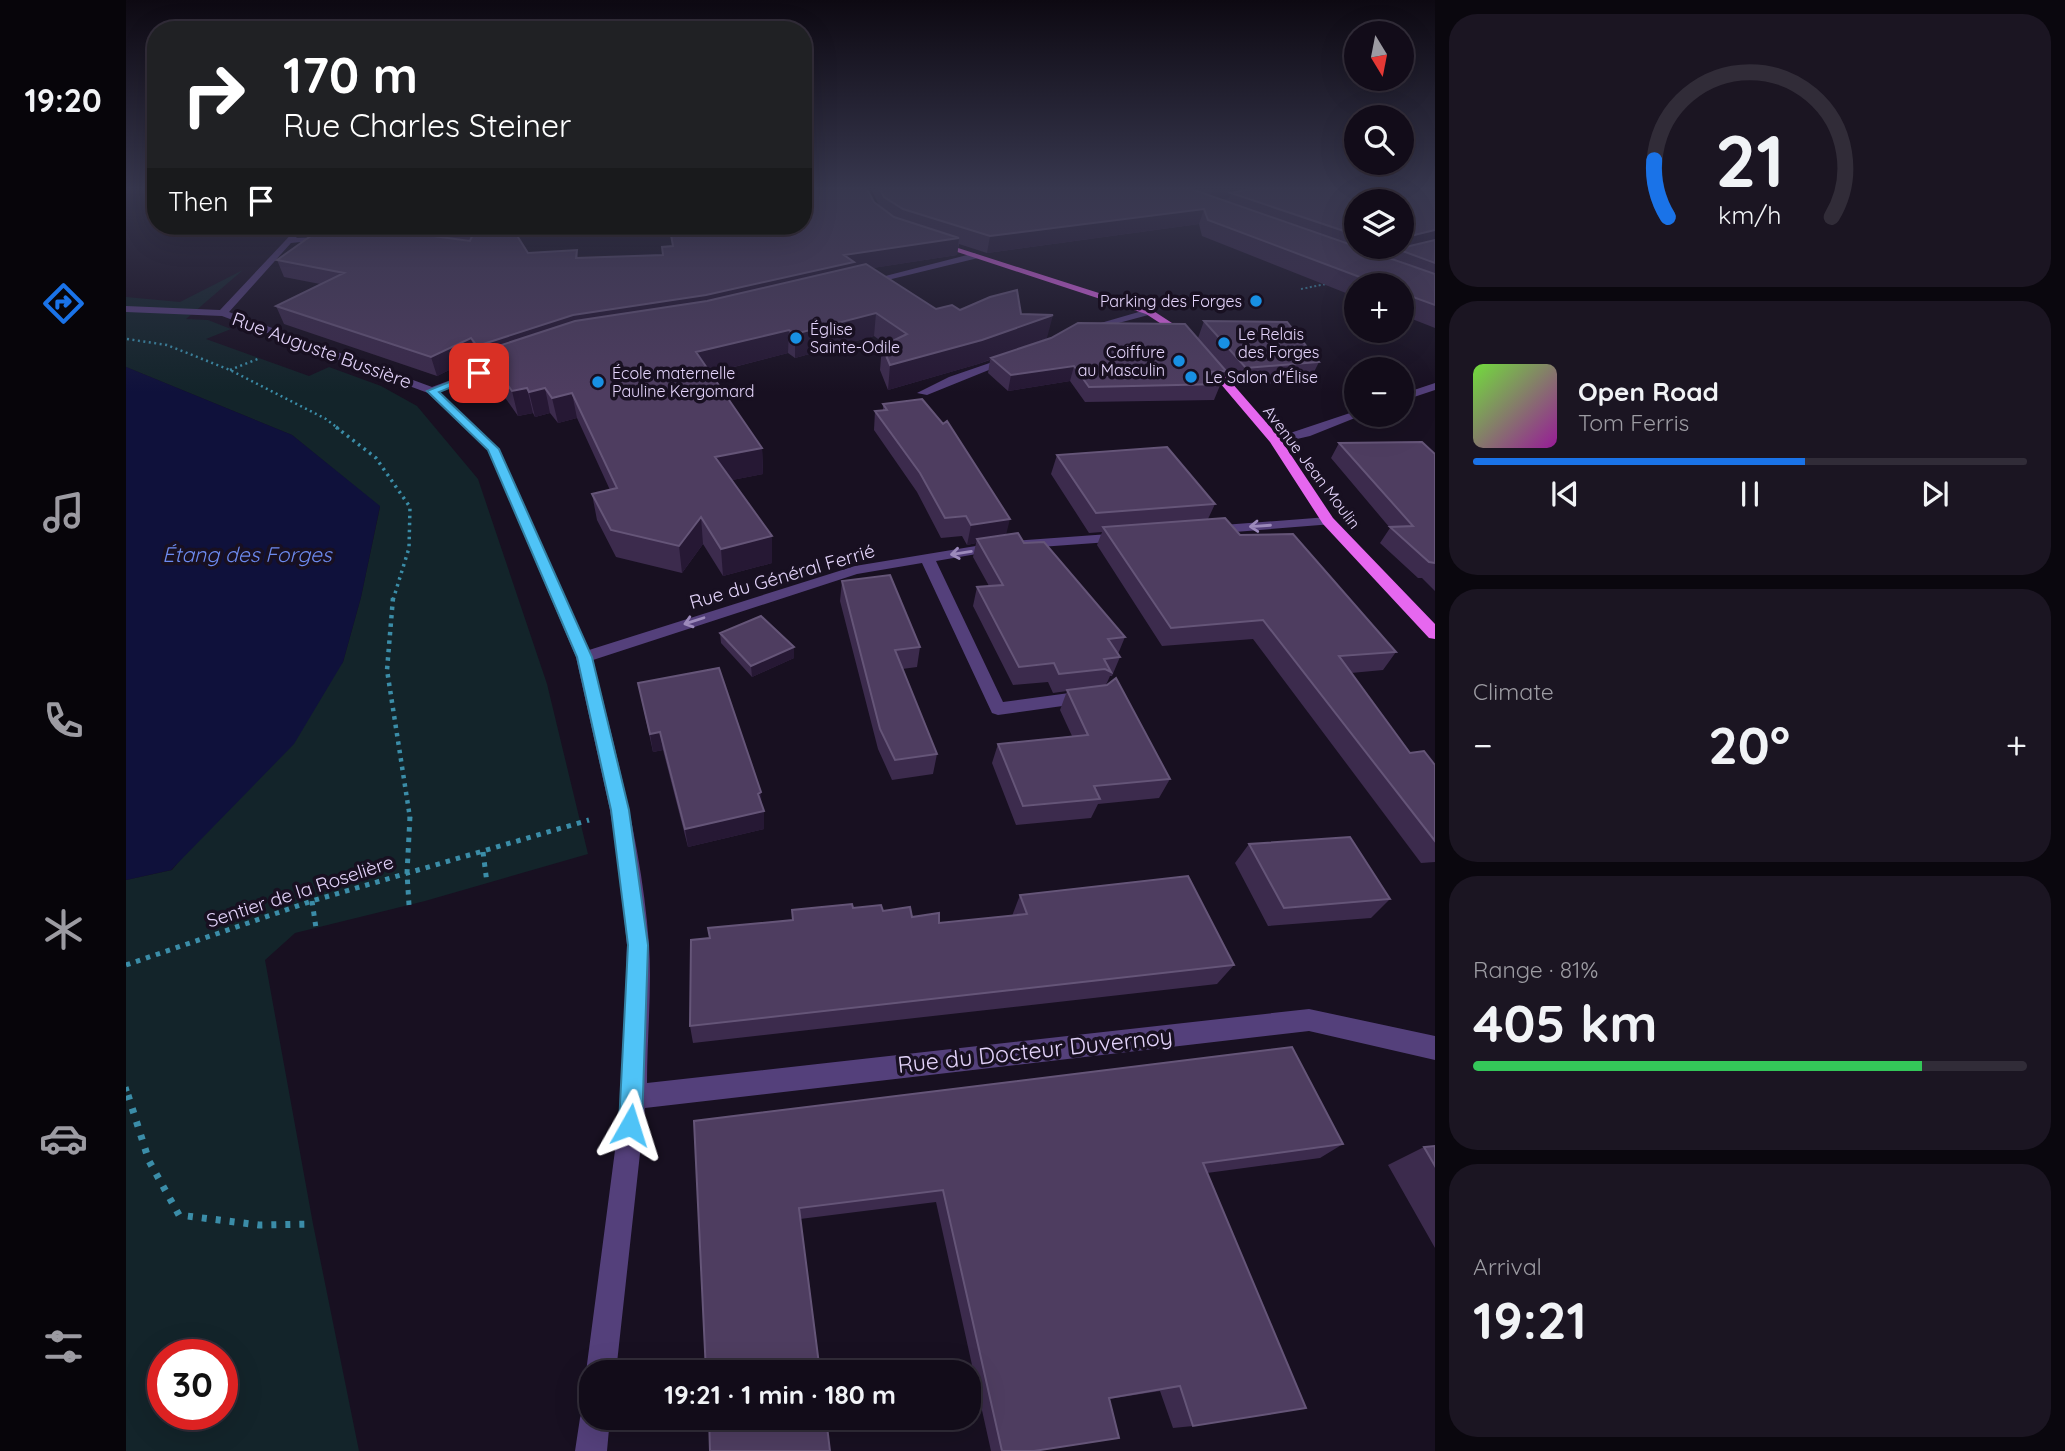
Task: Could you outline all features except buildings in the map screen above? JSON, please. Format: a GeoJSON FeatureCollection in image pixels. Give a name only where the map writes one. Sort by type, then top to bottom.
{"type":"FeatureCollection","features":[{"type":"Feature","properties":{"kind":"main road"},"geometry":{"type":"LineString","coordinates":[[977,257],[1149,312],[1184,333],[1193,343]]}},
{"type":"Feature","properties":{"kind":"main road","name":"Avenue Jean Moulin"},"geometry":{"type":"LineString","coordinates":[[1201,354],[1275,440],[1328,521],[1435,634]]}},
{"type":"Feature","properties":{"kind":"street"},"geometry":{"type":"LineString","coordinates":[[223,313],[276,257]]}},
{"type":"Feature","properties":{"kind":"street"},"geometry":{"type":"LineString","coordinates":[[858,284],[972,257]]}},
{"type":"Feature","properties":{"kind":"street","name":"Rue Auguste Bussière"},"geometry":{"type":"LineString","coordinates":[[126,309],[223,313],[432,391],[493,449],[584,657],[620,810],[638,945],[634,1097],[602,1360]]}},
{"type":"Feature","properties":{"kind":"street"},"geometry":{"type":"LineString","coordinates":[[1076,331],[1149,312]]}},
{"type":"Feature","properties":{"kind":"street"},"geometry":{"type":"LineString","coordinates":[[432,391],[520,357]]}},
{"type":"Feature","properties":{"kind":"street"},"geometry":{"type":"LineString","coordinates":[[923,393],[953,379],[1017,357]]}},
{"type":"Feature","properties":{"kind":"street"},"geometry":{"type":"LineString","coordinates":[[1414,394],[1435,386]]}},
{"type":"Feature","properties":{"kind":"street"},"geometry":{"type":"LineString","coordinates":[[1275,440],[1306,433],[1344,419]]}},
{"type":"Feature","properties":{"kind":"street"},"geometry":{"type":"LineString","coordinates":[[1199,531],[1328,521]]}},
{"type":"Feature","properties":{"kind":"street","name":"Rue du Général Ferrié"},"geometry":{"type":"LineString","coordinates":[[584,657],[855,570],[1000,546],[1145,535]]}},
{"type":"Feature","properties":{"kind":"street"},"geometry":{"type":"LineString","coordinates":[[927,558],[998,709],[1098,696]]}},
{"type":"Feature","properties":{"kind":"street","name":"Rue du Docteur Duvernoy"},"geometry":{"type":"LineString","coordinates":[[634,1097],[717,1085],[1309,1020],[1435,1048]]}},
{"type":"Feature","properties":{"kind":"street"},"geometry":{"type":"LineString","coordinates":[[591,1451],[594,1430]]}},
{"type":"Feature","properties":{"kind":"path"},"geometry":{"type":"LineString","coordinates":[[1301,289],[1338,281]]}},
{"type":"Feature","properties":{"kind":"path","name":"Sentier de la Roselière"},"geometry":{"type":"LineString","coordinates":[[126,339],[167,345],[230,370],[326,419],[376,458],[410,507],[409,548],[392,602],[387,670],[411,826],[407,873],[313,901],[126,965]]}},
{"type":"Feature","properties":{"kind":"path"},"geometry":{"type":"LineString","coordinates":[[408,905],[407,873],[620,810]]}},
{"type":"Feature","properties":{"kind":"path"},"geometry":{"type":"LineString","coordinates":[[483,852],[487,883]]}},
{"type":"Feature","properties":{"kind":"path"},"geometry":{"type":"LineString","coordinates":[[313,901],[316,928]]}},
{"type":"Feature","properties":{"kind":"path"},"geometry":{"type":"LineString","coordinates":[[126,1087],[149,1161],[179,1215],[259,1226],[313,1224]]}},
{"type":"Feature","properties":{"kind":"shaded area"},"geometry":{"type":"Polygon","coordinates":[[[243,270],[186,319],[208,320],[231,329],[206,339],[309,376],[329,367],[381,386],[417,406],[478,479],[547,684],[588,854],[425,901],[295,933],[265,960],[313,1224],[359,1451],[126,1451],[126,880],[172,870],[343,662],[361,597],[380,507],[292,435],[126,367],[126,297],[180,302],[243,270]]]}},
{"type":"Feature","properties":{"kind":"water","name":"Étang des Forges"},"geometry":{"type":"Polygon","coordinates":[[[126,367],[292,435],[380,506],[361,597],[343,662],[294,744],[171,870],[126,880],[126,367]]]}},
{"type":"Feature","properties":{"kind":"place","name":"Parking des Forges"},"geometry":{"type":"Point","coordinates":[1256,301]}},
{"type":"Feature","properties":{"kind":"place","name":"Église Sainte-Odile"},"geometry":{"type":"Point","coordinates":[796,338]}},
{"type":"Feature","properties":{"kind":"place","name":"Le Relais des Forges"},"geometry":{"type":"Point","coordinates":[1224,343]}},
{"type":"Feature","properties":{"kind":"place","name":"Coiffure au Masculin"},"geometry":{"type":"Point","coordinates":[1179,361]}},
{"type":"Feature","properties":{"kind":"place","name":"Le Salon d'Élise"},"geometry":{"type":"Point","coordinates":[1191,377]}},
{"type":"Feature","properties":{"kind":"place","name":"École maternelle Pauline Kergomard"},"geometry":{"type":"Point","coordinates":[598,382]}},
{"type":"Feature","properties":{"kind":"route"},"geometry":{"type":"LineString","coordinates":[[479,373],[432,391],[493,449],[584,657],[620,810],[638,945],[634,1097],[630,1125]]}}]}
